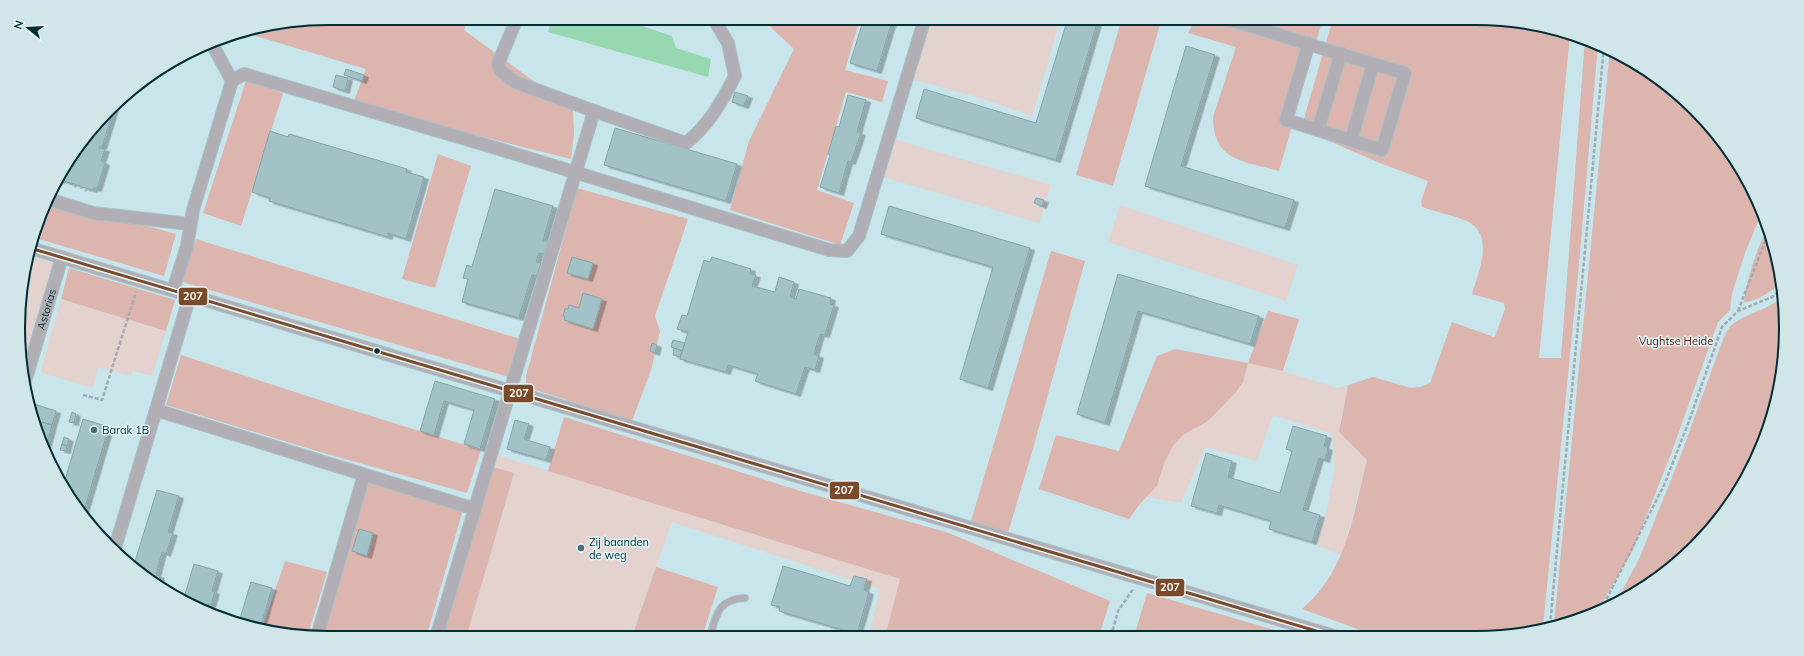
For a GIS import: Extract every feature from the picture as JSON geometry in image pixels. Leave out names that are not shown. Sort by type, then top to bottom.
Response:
[{"type":"street","points":[[514,25],[498,64],[500,70],[515,82],[686,143],[694,137],[718,109],[735,76],[728,44],[717,25]]},
{"type":"street","points":[[173,290],[187,246],[193,210],[232,81],[244,74],[575,172],[829,250],[847,251],[859,236],[923,25]]},
{"type":"street","points":[[1248,25],[1309,43],[1373,64],[1405,72],[1382,150],[1286,120],[1309,43]]},
{"type":"street","points":[[214,47],[232,81]]},
{"type":"street","points":[[1318,130],[1341,53]]},
{"type":"street","points":[[1351,140],[1373,64]]},
{"type":"street","points":[[438,631],[594,111]]},
{"type":"street","points":[[53,201],[93,213],[190,224]]},
{"type":"street","points":[[35,249],[1317,631]]},
{"type":"street","name":"Astorias","points":[[28,367],[62,257]]},
{"type":"street","points":[[116,544],[190,295]]},
{"type":"street","points":[[156,410],[474,509]]},
{"type":"street","points":[[319,631],[364,475]]},
{"type":"lane","points":[[712,631],[720,608],[732,598],[744,598]]},
{"type":"path","points":[[1550,622],[1603,53]]},
{"type":"path","points":[[1738,311],[1766,240]]},
{"type":"path","points":[[83,394],[102,400],[140,280]]},
{"type":"path","points":[[1605,602],[1665,483],[1689,421],[1722,327],[1738,311],[1772,297],[1777,293]]},
{"type":"path","points":[[1112,631],[1118,611],[1142,578]]},
{"type":"shaded area","points":[[550,25],[639,25],[672,36],[676,48],[711,59],[708,77],[548,32]]},
{"type":"shaded area","points":[[924,25],[1059,25],[1032,116],[983,99],[905,77]]},
{"type":"shaded area","points":[[893,139],[1051,185],[1039,223],[880,176]]},
{"type":"shaded area","points":[[1120,205],[1298,265],[1286,301],[1108,242]]},
{"type":"shaded area","points":[[33,258],[53,263],[26,350],[26,308]]},
{"type":"shaded area","points":[[61,299],[166,331],[152,376],[133,371],[131,376],[99,367],[92,388],[42,373],[41,370]]},
{"type":"shaded area","points":[[1248,363],[1283,371],[1337,388],[1348,385],[1340,423],[1352,446],[1367,460],[1342,556],[1317,545],[1327,509],[1335,467],[1332,434],[1273,415],[1257,461],[1205,447],[1181,503],[1147,497],[1157,486],[1165,461],[1173,446],[1183,435],[1208,421],[1243,382]]},
{"type":"shaded area","points":[[497,455],[901,579],[887,631],[870,631],[880,589],[672,522],[634,631],[468,631],[514,473],[493,467]]},
{"type":"green space","points":[[328,25],[466,25],[464,30],[573,110],[574,133],[571,159],[444,127],[354,101],[366,69],[251,35],[288,28]]},
{"type":"green space","points":[[768,25],[858,25],[845,70],[888,81],[882,102],[846,92],[817,190],[854,203],[840,245],[730,210],[749,141],[794,49]]},
{"type":"green space","points":[[1120,25],[1160,25],[1113,186],[1076,175]]},
{"type":"green space","points":[[1192,25],[1321,25],[1279,171],[1233,157],[1225,151],[1219,143],[1214,132],[1213,117],[1236,47],[1188,33]]},
{"type":"green space","points":[[1331,25],[1496,26],[1535,31],[1569,40],[1539,358],[1561,358],[1585,45],[1597,50],[1579,264],[1543,623],[1516,628],[1476,631],[1363,631],[1302,609],[1317,594],[1339,560],[1352,521],[1367,460],[1339,432],[1348,385],[1373,377],[1411,388],[1420,387],[1430,383],[1452,322],[1494,337],[1505,309],[1504,303],[1472,294],[1483,254],[1481,235],[1476,227],[1467,221],[1422,207],[1421,202],[1428,181],[1380,163],[1301,129]]},
{"type":"green space","name":"Vughtse Heide","points":[[1609,56],[1644,76],[1676,100],[1704,128],[1728,160],[1748,194],[1759,220],[1745,253],[1732,294],[1730,310],[1718,322],[1671,454],[1632,552],[1601,604],[1554,621]]},
{"type":"green space","points":[[246,81],[283,93],[241,226],[203,213]]},
{"type":"green space","points":[[438,154],[471,166],[435,288],[402,279]]},
{"type":"green space","points":[[577,188],[688,219],[655,316],[660,331],[651,370],[632,421],[526,387],[526,376]]},
{"type":"green space","points":[[53,200],[176,234],[164,276],[38,239]]},
{"type":"green space","points":[[1764,235],[1769,250],[1776,287],[1759,298],[1744,302],[1747,283]]},
{"type":"green space","points":[[196,239],[520,339],[509,377],[182,282]]},
{"type":"green space","points":[[1051,251],[1085,261],[1008,533],[971,521]]},
{"type":"green space","points":[[69,268],[175,300],[166,331],[61,299]]},
{"type":"green space","points":[[1777,301],[1779,328],[1776,368],[1769,406],[1748,462],[1728,496],[1704,528],[1676,556],[1644,580],[1620,594],[1640,557],[1679,460],[1727,331],[1740,319]]},
{"type":"green space","points":[[1268,311],[1299,319],[1283,371],[1248,363]]},
{"type":"green space","points":[[1175,349],[1248,363],[1243,382],[1236,392],[1208,421],[1183,435],[1173,446],[1165,461],[1157,486],[1139,505],[1129,519],[1039,489],[1056,435],[1119,451],[1157,356]]},
{"type":"green space","points":[[181,355],[481,450],[467,493],[320,452],[166,405]]},
{"type":"green space","points":[[564,417],[804,492],[949,533],[1110,601],[1101,631],[887,631],[900,579],[548,471]]},
{"type":"green space","points":[[493,467],[514,473],[468,631],[445,631]]},
{"type":"green space","points":[[367,481],[458,509],[462,513],[428,631],[324,631]]},
{"type":"green space","points":[[285,561],[327,572],[309,630],[264,624]]},
{"type":"green space","points":[[656,567],[718,587],[704,631],[634,631]]},
{"type":"green space","points":[[1147,593],[1278,631],[1136,631]]},
{"type":"building","points":[[862,25],[891,25],[877,71],[850,63]]},
{"type":"building","points":[[1066,25],[1096,25],[1056,160],[916,118],[924,89],[1036,123]]},
{"type":"building","points":[[1186,46],[1215,55],[1181,166],[1294,200],[1285,228],[1145,186]]},
{"type":"building","points":[[346,69],[364,75],[362,81],[344,75]]},
{"type":"building","points":[[336,75],[348,78],[345,91],[333,87]]},
{"type":"building","points":[[735,92],[748,96],[744,106],[732,102]]},
{"type":"building","points":[[848,95],[866,100],[857,132],[861,133],[851,162],[848,161],[839,193],[820,187],[830,155],[828,154],[836,126],[839,127]]},
{"type":"building","points":[[111,117],[102,147],[100,146],[99,148],[105,149],[101,161],[105,163],[97,189],[93,188],[93,190],[82,187],[81,189],[81,186],[71,183],[71,185],[70,183],[63,181],[66,176],[100,128]]},
{"type":"building","points":[[615,128],[737,164],[726,201],[604,165]]},
{"type":"building","points":[[270,131],[288,137],[289,134],[407,169],[406,172],[424,177],[406,239],[388,233],[388,237],[269,201],[270,198],[252,192]]},
{"type":"building","points":[[495,189],[553,206],[543,240],[548,242],[544,254],[539,253],[536,262],[541,263],[537,276],[532,275],[519,318],[462,302],[468,279],[463,278],[467,265],[472,267]]},
{"type":"building","points":[[1036,198],[1044,200],[1042,206],[1034,203]]},
{"type":"building","points":[[889,206],[1030,248],[988,388],[960,379],[993,267],[881,234]]},
{"type":"building","points":[[572,257],[593,263],[588,279],[567,273]]},
{"type":"building","points":[[712,257],[751,269],[750,274],[756,275],[752,286],[775,292],[779,277],[794,282],[790,297],[796,299],[799,289],[831,298],[830,304],[834,305],[825,335],[820,334],[814,354],[819,356],[815,370],[805,367],[796,394],[755,381],[758,374],[728,365],[726,372],[680,359],[688,332],[677,329],[682,315],[687,316],[704,260],[710,262]]},
{"type":"building","points":[[1118,274],[1259,316],[1250,344],[1138,311],[1105,423],[1077,414]]},
{"type":"building","points":[[583,293],[602,299],[593,329],[564,320],[565,317],[563,316],[565,309],[568,309],[569,305],[579,308]]},
{"type":"building","points":[[673,340],[685,343],[682,351],[671,347]]},
{"type":"building","points":[[652,343],[657,345],[655,353],[650,351]]},
{"type":"building","points":[[674,348],[682,351],[680,357],[673,355]]},
{"type":"building","points":[[435,381],[495,399],[480,449],[464,444],[474,410],[444,401],[434,435],[420,431]]},
{"type":"building","points":[[35,404],[56,411],[52,425],[40,422]]},
{"type":"building","points":[[72,412],[76,414],[74,423],[69,422]]},
{"type":"building","points":[[83,419],[109,427],[85,508],[65,479]]},
{"type":"building","points":[[515,420],[529,424],[524,439],[550,447],[546,460],[507,449]]},
{"type":"building","points":[[40,422],[52,425],[48,440],[46,439]]},
{"type":"building","points":[[1293,426],[1327,436],[1324,446],[1328,448],[1325,460],[1319,458],[1303,510],[1320,515],[1312,542],[1269,529],[1271,521],[1219,505],[1217,513],[1191,506],[1206,453],[1232,461],[1228,477],[1280,493],[1292,451],[1286,449]]},
{"type":"building","points":[[64,437],[69,439],[67,446],[62,444]]},
{"type":"building","points":[[62,444],[67,446],[66,451],[60,450]]},
{"type":"building","points":[[157,490],[179,496],[168,532],[173,533],[166,554],[162,552],[156,575],[160,576],[159,579],[135,561]]},
{"type":"building","points":[[359,529],[373,533],[367,556],[352,551]]},
{"type":"building","points":[[194,564],[218,571],[212,591],[215,592],[211,605],[208,604],[207,606],[185,595]]},
{"type":"building","points":[[783,566],[850,586],[854,576],[867,579],[864,590],[869,592],[858,631],[847,631],[779,611],[780,607],[771,605]]},
{"type":"building","points":[[251,582],[272,588],[262,623],[240,618]]},
{"type":"transit line","name":"207","points":[[35,250],[1316,631]]},
{"type":"place","name":"Barak 1B","points":[[94,430]]},
{"type":"place","name":"Zij baanden de weg","points":[[581,548]]}]
